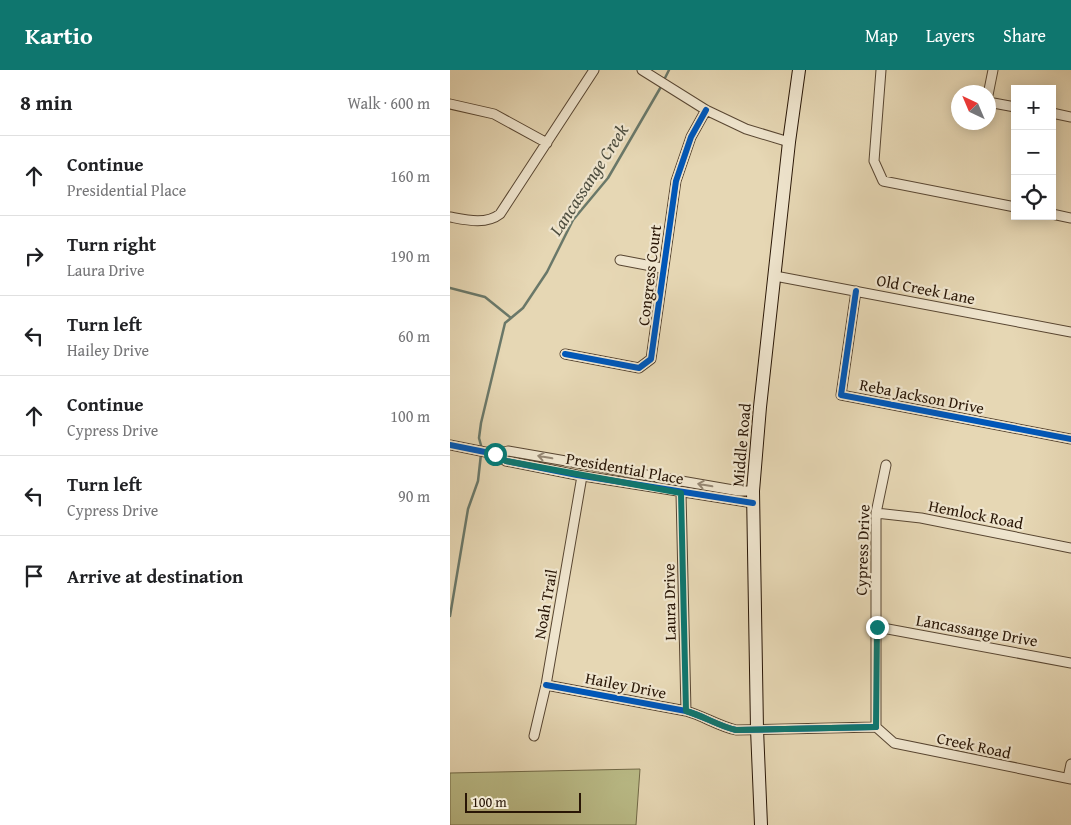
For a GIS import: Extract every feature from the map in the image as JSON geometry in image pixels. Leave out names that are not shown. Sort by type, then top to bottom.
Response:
[{"type":"main road","name":"Middle Road","points":[[761,825],[756,728],[753,497],[760,407],[789,142],[799,70]]},
{"type":"street","points":[[450,217],[468,221],[485,220],[495,218],[507,207],[594,70]]},
{"type":"street","points":[[642,70],[706,110],[746,129],[789,142]]},
{"type":"street","points":[[881,70],[874,161],[883,181],[1011,206]]},
{"type":"street","points":[[990,85],[993,70]]},
{"type":"street","points":[[996,103],[1011,105]]},
{"type":"street","points":[[450,104],[494,114],[547,143]]},
{"type":"street","name":"Congress Court","points":[[565,354],[638,368],[646,364],[653,354],[662,268],[681,163],[690,137],[706,110]]},
{"type":"street","points":[[1056,114],[1071,117]]},
{"type":"street","points":[[1056,215],[1071,218]]},
{"type":"street","points":[[620,260],[662,268]]},
{"type":"street","name":"Old Creek Lane","points":[[775,276],[1071,332]]},
{"type":"street","name":"Reba Jackson Drive","points":[[856,292],[841,394],[1071,438]]},
{"type":"street","name":"Presidential Place","points":[[450,445],[491,453],[506,461],[681,493],[753,497]]},
{"type":"street","name":"Presidential Place","points":[[491,453],[508,451],[739,491],[753,497]]},
{"type":"street","name":"Cypress Drive","points":[[876,727],[876,513],[886,465]]},
{"type":"street","name":"Noah Trail","points":[[534,736],[546,684],[582,476]]},
{"type":"street","name":"Laura Drive","points":[[681,493],[686,711]]},
{"type":"street","name":"Hemlock Road","points":[[876,513],[921,518],[1071,548]]},
{"type":"street","name":"Lancassange Drive","points":[[877,627],[1071,663]]},
{"type":"street","name":"Hailey Drive","points":[[546,684],[686,711],[704,716],[721,726],[736,730],[756,728]]},
{"type":"street","points":[[756,728],[876,727]]},
{"type":"street","name":"Creek Road","points":[[876,727],[894,743],[1070,779]]},
{"type":"street","points":[[1070,779],[1071,764]]},
{"type":"green space","points":[[640,769],[636,825],[450,825],[450,773]]},
{"type":"waterway","name":"Lancassange Creek","points":[[664,80],[669,70]]},
{"type":"waterway","name":"Lancassange Creek","points":[[482,449],[479,438],[481,423],[505,323],[523,308],[547,272],[573,220],[608,178],[662,85]]},
{"type":"waterway","points":[[450,288],[485,297],[511,318]]},
{"type":"waterway","name":"Lancassange Creek","points":[[450,616],[468,509],[478,481],[481,454]]},
{"type":"cycle path","points":[[565,354],[639,368],[651,359],[676,181],[691,137],[706,110]]},
{"type":"cycle path","points":[[856,291],[841,395],[1071,439]]},
{"type":"cycle path","points":[[450,445],[495,454],[506,461],[577,475],[753,503]]},
{"type":"cycle path","points":[[546,685],[686,711],[736,730],[876,727]]},
{"type":"route","points":[[495,454],[506,461],[681,493],[686,711],[704,716],[721,726],[736,730],[756,728],[876,727],[877,627]]}]
